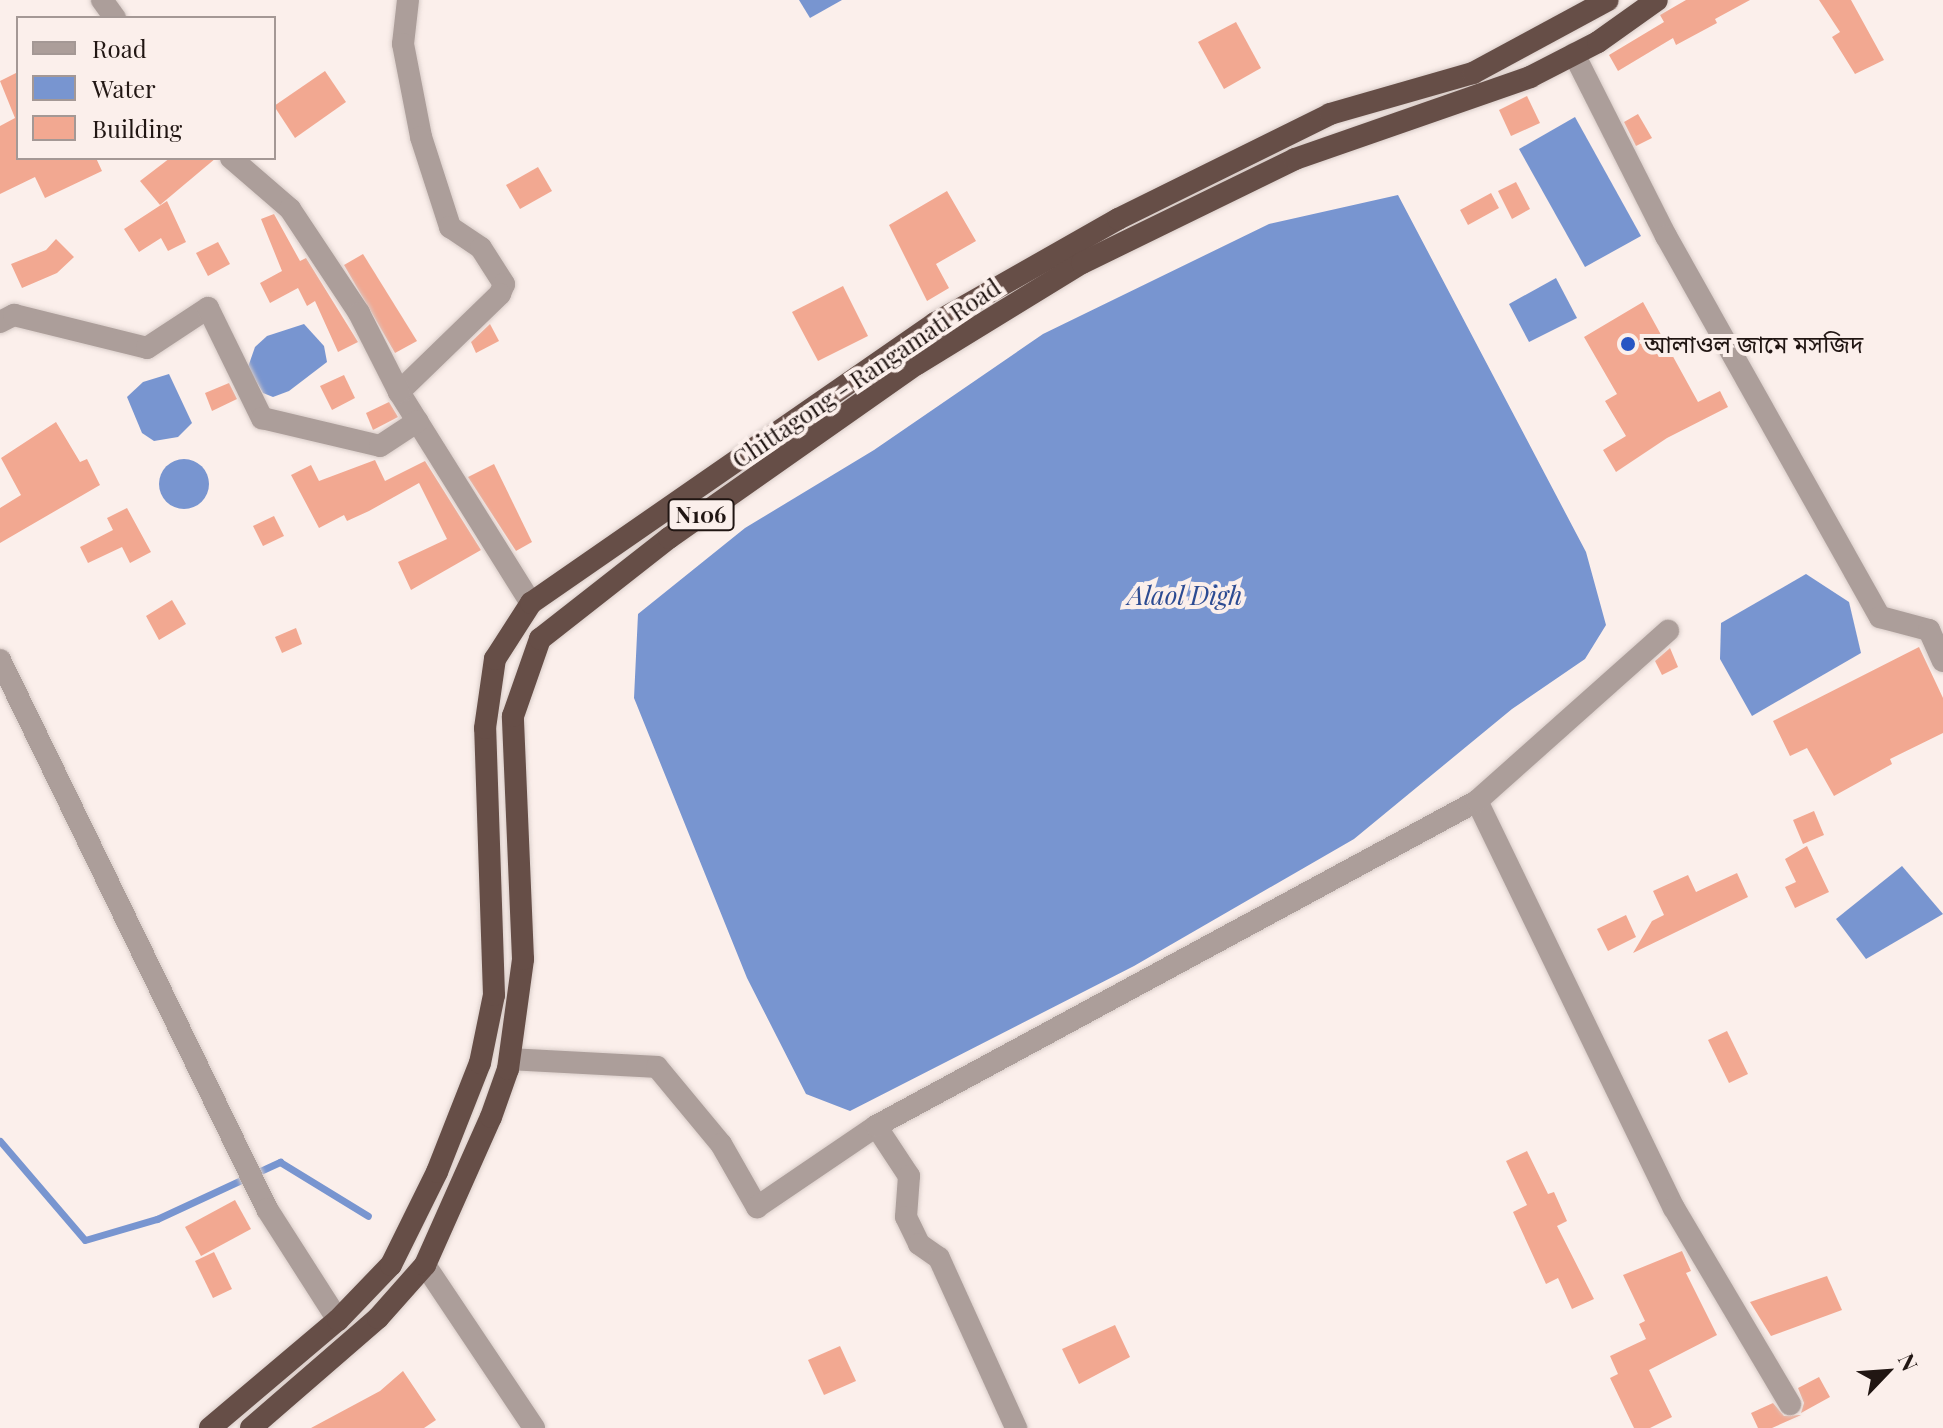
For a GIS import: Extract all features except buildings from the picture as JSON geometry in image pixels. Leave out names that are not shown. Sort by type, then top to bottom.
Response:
[{"type":"highway","name":"Chittagong - Rangamati Road","points":[[210,1428],[338,1320],[391,1265],[437,1172],[480,1063],[494,995],[485,728],[495,659],[531,603],[935,323],[1118,219],[1330,114],[1473,73],[1608,0]]},
{"type":"highway","name":"Chittagong - Rangamati Road","points":[[251,1428],[378,1318],[425,1265],[491,1117],[510,1059],[523,943],[513,716],[540,639],[669,538],[904,373],[1082,263],[1295,159],[1360,133],[1449,110],[1574,54],[1657,0]]},
{"type":"street","points":[[399,392],[500,294],[504,284],[481,248],[450,227],[421,137],[403,44],[408,0]]},
{"type":"street","points":[[1574,54],[1666,236],[1880,617],[1936,626],[1943,661]]},
{"type":"street","points":[[233,160],[290,209],[359,313],[399,392],[531,603]]},
{"type":"street","points":[[0,322],[14,315],[147,348],[208,308],[262,418],[380,446],[418,421]]},
{"type":"street","points":[[510,1059],[657,1067],[721,1144],[757,1207],[876,1126],[1477,801],[1668,631]]},
{"type":"street","points":[[0,660],[267,1209],[338,1320]]},
{"type":"street","points":[[1477,801],[1674,1208],[1790,1404]]},
{"type":"street","points":[[876,1126],[909,1176],[906,1217],[919,1244],[939,1258],[1016,1428]]},
{"type":"street","points":[[425,1265],[534,1428]]},
{"type":"water","points":[[799,0],[842,0],[810,18]]},
{"type":"water","points":[[1575,117],[1641,236],[1585,267],[1519,149]]},
{"type":"water","name":"Alaol Digh","points":[[1398,195],[1586,552],[1606,625],[1585,659],[1512,709],[1354,839],[1134,966],[850,1111],[806,1094],[747,978],[634,698],[638,614],[745,528],[874,450],[1043,334],[1269,224]]},
{"type":"water","points":[[1556,278],[1577,318],[1529,342],[1509,304]]},
{"type":"water","points":[[304,324],[324,346],[327,362],[289,391],[273,397],[263,393],[248,367],[255,347],[267,336]]},
{"type":"water","points":[[169,374],[192,423],[178,437],[154,441],[142,433],[127,397],[143,382]]},
{"type":"water","points":[[184,459],[201,467],[209,484],[201,501],[184,509],[167,501],[159,484],[167,467]]},
{"type":"water","points":[[1806,574],[1849,602],[1861,653],[1752,716],[1720,659],[1721,623]]},
{"type":"water","points":[[1902,866],[1943,914],[1866,959],[1836,919]]},
{"type":"waterway","points":[[0,1141],[85,1240],[157,1219],[280,1162],[368,1216]]},
{"type":"place","name":"আলাওল জামে মসজিদ","points":[[1628,344]]}]
